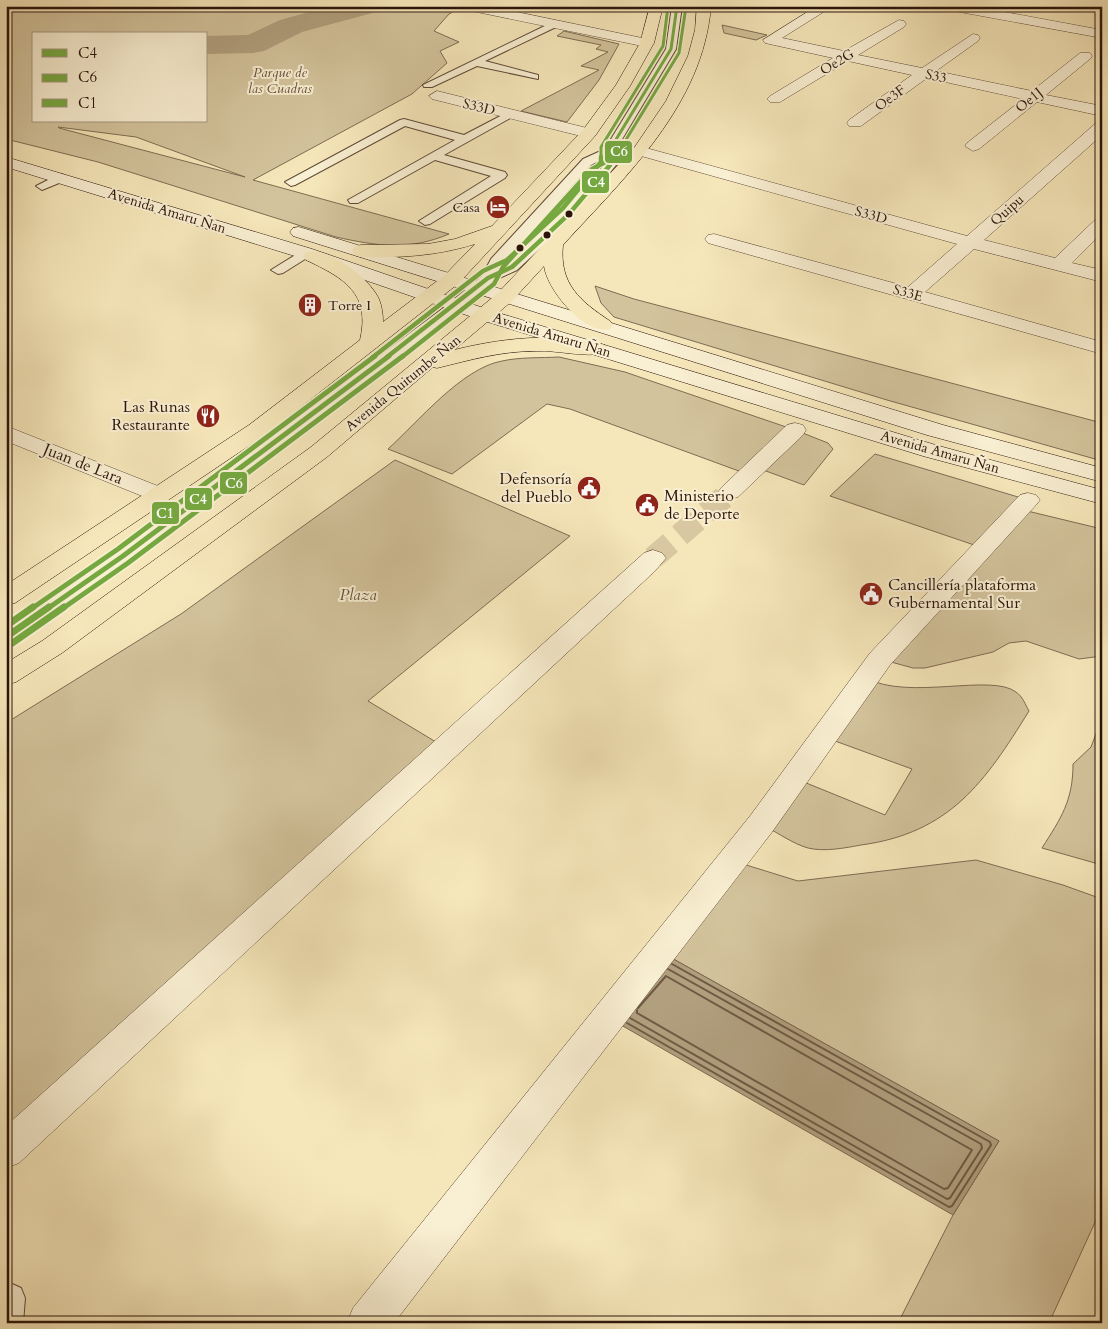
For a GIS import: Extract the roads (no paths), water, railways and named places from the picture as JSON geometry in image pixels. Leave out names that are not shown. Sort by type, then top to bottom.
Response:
[{"type":"main road","points":[[6,597],[257,430],[452,279],[588,133],[624,86],[647,43],[656,6]]},
{"type":"main road","name":"Avenida Quitumbe Ñan","points":[[6,676],[52,647],[319,452],[505,297],[640,151],[674,101],[695,56],[702,30],[704,6]]},
{"type":"main road","points":[[361,251],[394,253],[427,251],[468,242],[501,227]]},
{"type":"main road","points":[[554,242],[552,265],[561,288],[585,314],[603,325]]},
{"type":"main road","points":[[309,254],[348,274],[361,286],[370,299],[374,313],[375,328],[370,344]]},
{"type":"main road","points":[[419,370],[459,355],[504,346],[552,344],[598,349]]},
{"type":"street","name":"S33","points":[[827,6],[770,40],[1102,111]]},
{"type":"street","points":[[949,6],[1102,34]]},
{"type":"street","points":[[473,7],[647,43]]},
{"type":"street","name":"Oe2G","points":[[775,99],[899,24]]},
{"type":"street","name":"Oe3F","points":[[855,123],[973,38]]},
{"type":"street","name":"Oe1J","points":[[973,146],[1085,56]]},
{"type":"street","name":"S33D","points":[[431,94],[588,133]]},
{"type":"street","name":"Quipu","points":[[912,294],[1102,126]]},
{"type":"street","name":"Avenida Amaru Ñan","points":[[6,148],[31,153],[191,200]]},
{"type":"street","name":"S33D","points":[[640,151],[970,242],[1102,276]]},
{"type":"street","name":"Avenida Amaru Ñan","points":[[6,162],[309,254],[485,315],[931,451],[1102,497]]},
{"type":"street","points":[[1060,265],[1102,223]]},
{"type":"street","name":"Avenida Amaru Ñan","points":[[286,228],[452,279],[482,282],[505,297],[603,325],[934,430],[1102,475]]},
{"type":"street","name":"S33E","points":[[714,238],[1102,348]]},
{"type":"street","points":[[730,492],[795,430]]},
{"type":"street","name":"Juan de Lara","points":[[6,432],[83,454],[160,495]]},
{"type":"street","points":[[368,1323],[761,824],[880,659],[1028,500]]},
{"type":"street","points":[[6,1151],[653,558]]},
{"type":"lane","points":[[482,282],[496,262],[587,162],[609,151],[671,49],[677,6]]},
{"type":"lane","points":[[431,94],[475,62],[553,25]]},
{"type":"lane","points":[[475,62],[534,76]]},
{"type":"lane","points":[[354,200],[510,114]]},
{"type":"lane","points":[[291,182],[404,122],[466,139]]},
{"type":"lane","points":[[6,637],[123,556],[455,305],[482,282],[512,267],[569,214],[610,165],[609,151]]},
{"type":"lane","points":[[424,221],[501,175],[434,156]]},
{"type":"lane","points":[[42,186],[60,178]]},
{"type":"lane","points":[[278,270],[309,254]]},
{"type":"water","points":[[659,951],[999,1141],[953,1215],[607,1017]]},
{"type":"waterway","points":[[208,45],[253,44],[291,26],[366,6]]},
{"type":"tunnel","points":[[653,558],[730,492]]},
{"type":"place","name":"Casa","points":[[498,207]]},
{"type":"place","name":"Torre I","points":[[310,305]]},
{"type":"place","name":"Las Runas Restaurante","points":[[208,416]]},
{"type":"place","name":"Defensoría del Pueblo","points":[[589,488]]},
{"type":"place","name":"Ministerio de Deporte","points":[[647,505]]},
{"type":"place","name":"Cancillería plataforma Gubernamental Sur","points":[[871,594]]},
{"type":"park label","name":"Parque de las Cuadras","points":[[280,80]]},
{"type":"park label","name":"Plaza","points":[[358,595]]}]
